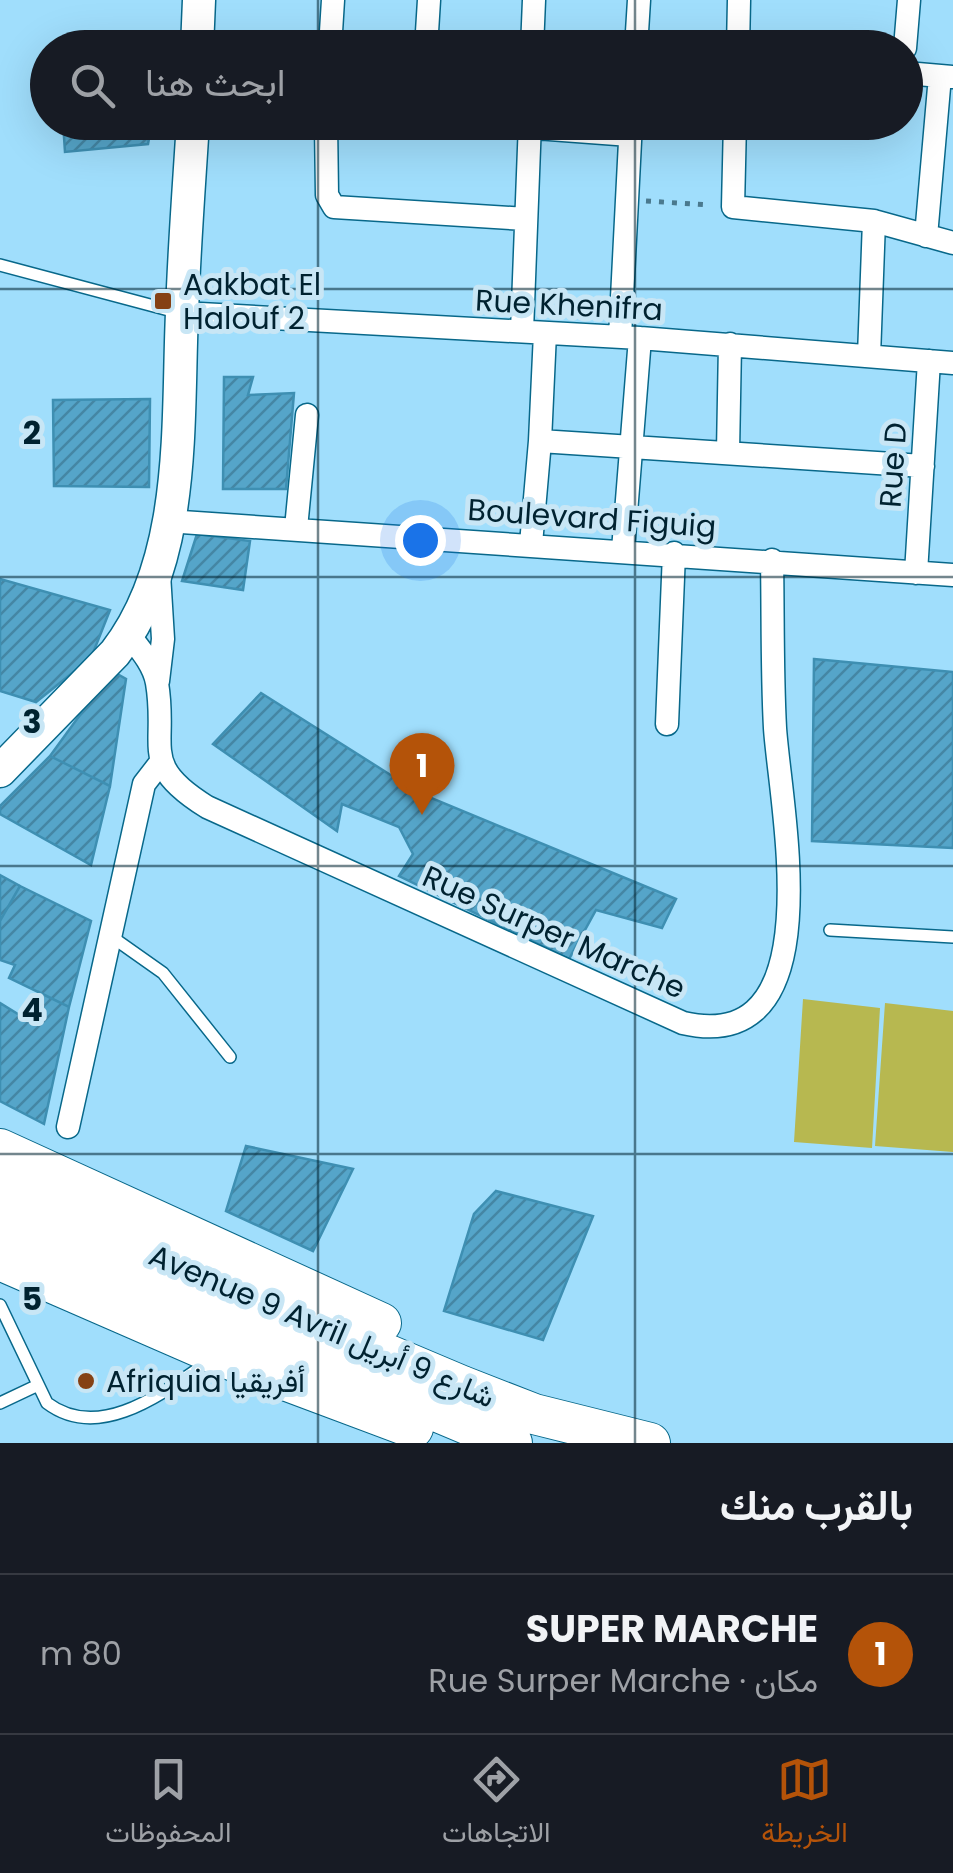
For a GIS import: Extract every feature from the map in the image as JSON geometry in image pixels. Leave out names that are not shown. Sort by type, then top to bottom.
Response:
[{"type":"highway","points":[[0,1149],[640,1440]]},
{"type":"highway","name":"Avenue 9 Avril شارع 9 أبريل","points":[[0,1191],[462,1386],[534,1414],[640,1440]]},
{"type":"highway","name":"Avenue 9 Avril شارع 9 أبريل","points":[[0,1228],[512,1443]]},
{"type":"highway","points":[[0,1260],[218,1355],[456,1443]]},
{"type":"main road","points":[[198,30],[200,0]]},
{"type":"main road","points":[[0,771],[14,741],[129,635],[158,568],[176,450],[192,140]]},
{"type":"street","points":[[331,30],[333,0]]},
{"type":"street","points":[[427,30],[429,0]]},
{"type":"street","points":[[533,30],[534,0]]},
{"type":"street","points":[[637,30],[639,0]]},
{"type":"street","points":[[739,30],[740,0]]},
{"type":"street","points":[[906,30],[909,0]]},
{"type":"street","points":[[926,236],[946,77]]},
{"type":"street","points":[[326,140],[326,195],[334,207],[526,219]]},
{"type":"street","points":[[529,140],[526,219],[540,441],[532,544]]},
{"type":"street","points":[[623,550],[632,446],[631,140]]},
{"type":"street","points":[[735,140],[733,207],[874,221],[953,243]]},
{"type":"street","points":[[869,356],[874,221]]},
{"type":"street","name":"Rue Khenifra","points":[[182,313],[630,337],[941,362]]},
{"type":"street","points":[[728,452],[730,344]]},
{"type":"street","name":"Rue D","points":[[916,573],[923,466],[941,362]]},
{"type":"street","points":[[296,528],[307,415]]},
{"type":"street","points":[[540,441],[923,466]]},
{"type":"street","name":"Boulevard Figuig","points":[[167,520],[953,575]]},
{"type":"street","points":[[668,724],[674,554]]},
{"type":"street","name":"Rue Surper Marche","points":[[161,762],[180,790],[207,807],[683,1023],[702,1028],[738,1021],[768,993],[787,930],[789,878],[775,728],[772,560]]},
{"type":"street","points":[[68,1127],[144,784],[161,762],[158,685],[163,639],[158,568]]},
{"type":"street","points":[[129,635],[158,685]]},
{"type":"lane","points":[[0,265],[182,313]]},
{"type":"lane","points":[[830,930],[953,937]]},
{"type":"lane","points":[[112,937],[163,973],[230,1056]]},
{"type":"lane","points":[[0,1305],[36,1386],[57,1414],[84,1426],[107,1426],[122,1420],[218,1355]]},
{"type":"lane","points":[[0,1403],[36,1386]]},
{"type":"path","points":[[628,200],[733,207]]},
{"type":"shaded area","points":[[803,999],[880,1008],[872,1148],[794,1142]]},
{"type":"shaded area","points":[[885,1003],[953,1011],[953,1152],[875,1146]]},
{"type":"building","points":[[64,140],[149,140],[148,144],[65,152]]},
{"type":"building","points":[[224,377],[253,377],[248,395],[294,393],[286,489],[223,489]]},
{"type":"building","points":[[150,399],[149,487],[54,486],[53,400]]},
{"type":"building","points":[[197,534],[250,541],[243,590],[182,581]]},
{"type":"building","points":[[0,579],[110,610],[91,658],[36,702],[0,691]]},
{"type":"building","points":[[814,659],[953,672],[953,848],[812,841]]},
{"type":"building","points":[[112,671],[126,679],[110,786],[50,756]]},
{"type":"building","points":[[261,693],[419,793],[676,899],[662,928],[596,910],[569,959],[399,876],[413,854],[399,827],[342,804],[337,831],[213,744]]},
{"type":"building","points":[[50,756],[110,786],[91,865],[0,814],[0,806]]},
{"type":"building","points":[[0,875],[20,886],[0,921]]},
{"type":"building","points":[[20,886],[91,921],[69,1007],[9,978],[15,965],[0,960],[0,921]]},
{"type":"building","points":[[39,992],[69,1007],[44,1124],[0,1101],[0,1003],[26,1019]]},
{"type":"building","points":[[246,1146],[353,1169],[313,1251],[226,1211]]},
{"type":"building","points":[[496,1191],[593,1216],[543,1340],[444,1311],[474,1214]]},
{"type":"place","name":"Aakbat El Halouf 2","points":[[163,301]]},
{"type":"place","name":"SUPER MARCHE","points":[[422,815]]},
{"type":"place","name":"Afriquia أفريقيا","points":[[86,1381]]}]
